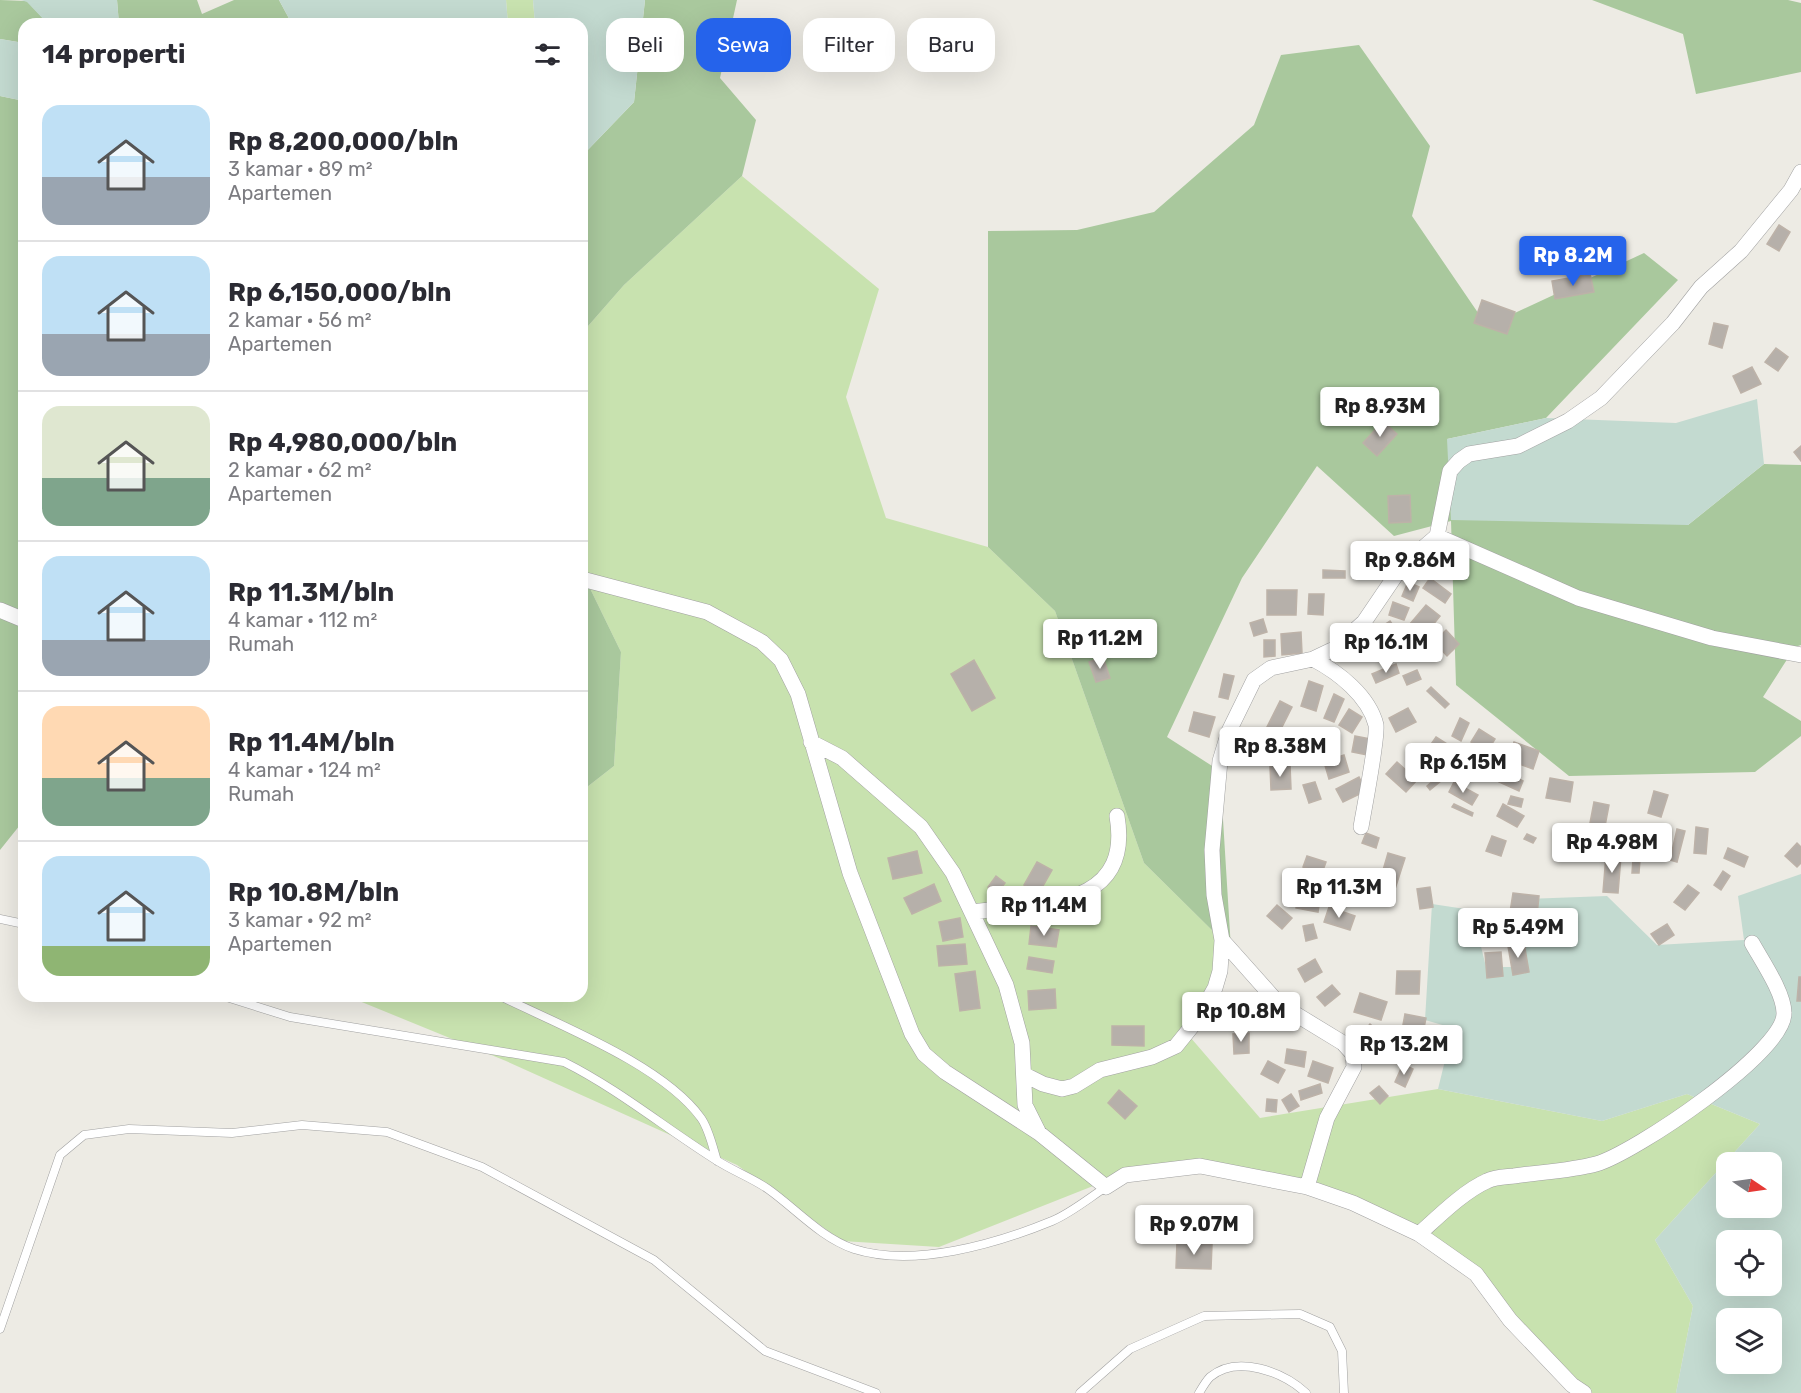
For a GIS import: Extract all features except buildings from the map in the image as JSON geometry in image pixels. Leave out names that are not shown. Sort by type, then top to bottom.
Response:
[{"type":"street","points":[[1025,1075],[1043,1084],[1062,1089],[1074,1086],[1100,1070],[1152,1057],[1176,1046],[1197,1020],[1215,988],[1220,971],[1222,940],[1214,896],[1212,850],[1220,761],[1229,731],[1254,680],[1271,668],[1313,659],[1334,649],[1364,622],[1402,566],[1437,536],[1450,471],[1459,461],[1469,454],[1518,446],[1568,421],[1601,398],[1673,323],[1701,286],[1741,251],[1791,190],[1801,172]]},
{"type":"street","points":[[1437,536],[1578,598],[1712,638],[1801,655]]},
{"type":"street","points":[[588,581],[707,612],[762,642],[781,660],[798,694],[850,873],[912,1034],[924,1054],[945,1072],[1039,1133],[1106,1187],[1125,1175],[1200,1166],[1308,1187],[1353,1203],[1419,1234],[1476,1274],[1509,1320],[1572,1385],[1584,1393]]},
{"type":"street","points":[[0,610],[18,618]]},
{"type":"street","points":[[1313,659],[1335,670],[1362,700],[1376,726],[1361,827]]},
{"type":"street","points":[[811,742],[842,758],[921,827],[952,873],[973,912],[1006,985],[1022,1043],[1025,1105],[1039,1133]]},
{"type":"street","points":[[973,912],[1063,900],[1088,892],[1111,872],[1117,859],[1120,837],[1117,816]]},
{"type":"street","points":[[1222,940],[1279,1004],[1343,1043],[1353,1054],[1352,1073],[1327,1118],[1308,1187]]},
{"type":"street","points":[[1419,1234],[1446,1210],[1488,1180],[1594,1164],[1614,1158],[1657,1133],[1728,1080],[1768,1045],[1785,1016],[1782,1000],[1752,943]]},
{"type":"lane","points":[[0,919],[18,923]]},
{"type":"lane","points":[[242,1002],[290,1017],[564,1062],[593,1077],[717,1161],[767,1189],[818,1228],[850,1248],[887,1256],[925,1255],[980,1244],[1054,1221],[1106,1187]]},
{"type":"lane","points":[[512,1002],[630,1060],[668,1083],[702,1119],[717,1161]]},
{"type":"lane","points":[[0,1329],[60,1155],[84,1135],[129,1129],[232,1133],[313,1126],[387,1132],[482,1167],[654,1260],[765,1351],[876,1393]]},
{"type":"lane","points":[[1080,1393],[1130,1349],[1204,1316],[1300,1314],[1330,1327],[1342,1351],[1344,1393]]},
{"type":"lane","points":[[1199,1393],[1210,1377],[1225,1369],[1249,1366],[1264,1370],[1306,1393]]},
{"type":"green space","points":[[0,0],[27,1],[43,18],[18,18],[18,42],[0,39]]},
{"type":"green space","points":[[21,0],[117,0],[118,18],[42,18],[27,2]]},
{"type":"green space","points":[[117,0],[197,0],[202,14],[234,0],[279,0],[289,18],[118,18]]},
{"type":"green space","points":[[279,0],[506,0],[508,18],[289,18]]},
{"type":"green space","points":[[506,0],[533,0],[534,18],[508,18]]},
{"type":"green space","points":[[533,0],[645,0],[643,18],[606,18],[606,72],[637,72],[634,102],[588,150],[588,18],[534,18]]},
{"type":"green space","points":[[645,0],[737,0],[733,18],[696,18],[696,72],[721,72],[720,78],[756,120],[742,176],[624,285],[588,326],[588,150],[634,102],[637,72],[684,72],[684,18],[643,18]]},
{"type":"green space","points":[[1592,0],[1788,0],[1801,3],[1801,72],[1696,94],[1683,34]]},
{"type":"green space","points":[[0,39],[18,42],[18,100],[0,96]]},
{"type":"green space","points":[[1359,45],[1430,146],[1412,216],[1487,326],[1644,253],[1678,280],[1546,418],[1447,439],[1688,525],[1764,464],[1801,465],[1801,645],[1795,647],[1763,697],[1801,721],[1801,736],[1755,772],[1569,776],[1456,685],[1451,521],[1394,536],[1317,466],[1242,578],[1167,737],[1220,771],[1231,949],[1144,863],[1055,611],[988,547],[988,231],[1077,230],[1154,212],[1254,125],[1281,55]]},
{"type":"green space","points":[[0,96],[18,100],[18,828],[0,850]]},
{"type":"green space","points":[[742,176],[879,289],[846,397],[886,518],[988,547],[1055,611],[1144,863],[1231,949],[1184,1030],[1260,1118],[1438,1089],[1602,1121],[1687,1094],[1760,1124],[1735,1152],[1716,1152],[1716,1173],[1655,1240],[1693,1306],[1676,1393],[1585,1393],[1560,1376],[1434,1240],[1225,1163],[1131,1171],[939,1247],[842,1241],[737,1165],[506,1061],[362,1002],[588,1002],[588,786],[614,766],[621,652],[588,584],[588,326],[624,285]]},
{"type":"green space","points":[[1757,399],[1764,464],[1688,525],[1451,520],[1447,439],[1546,418],[1676,423]]},
{"type":"green space","points":[[588,584],[621,652],[614,766],[588,786]]},
{"type":"green space","points":[[1801,874],[1801,1393],[1676,1393],[1693,1306],[1655,1240],[1716,1173],[1716,1218],[1782,1218],[1782,1152],[1735,1152],[1760,1124],[1687,1094],[1602,1121],[1438,1089],[1453,1028],[1425,1020],[1432,904],[1472,910],[1486,967],[1526,967],[1526,899],[1607,896],[1657,945],[1744,940],[1738,896]]}]
